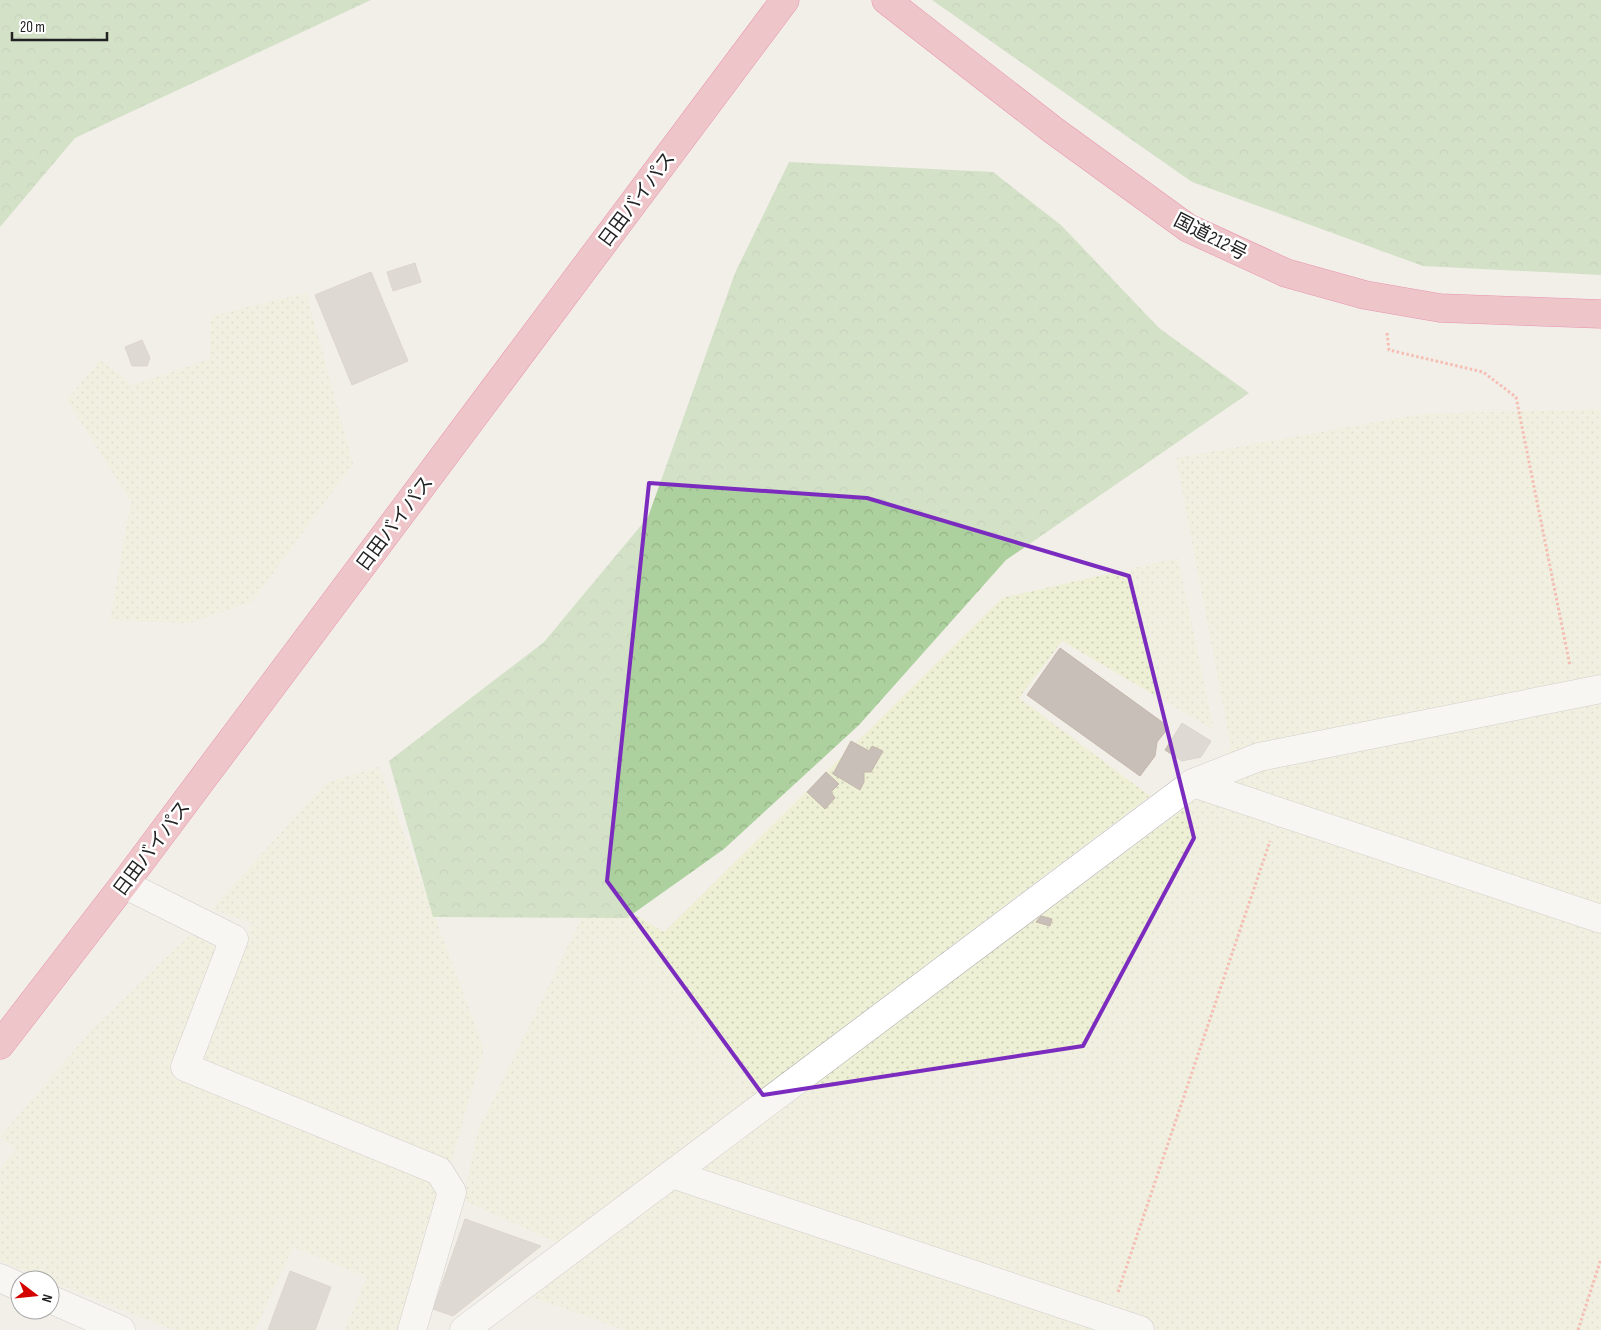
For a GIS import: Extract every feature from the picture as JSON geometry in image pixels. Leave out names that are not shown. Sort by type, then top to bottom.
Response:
[{"type":"highway","name":"日田バイパス","points":[[0,1044],[124,884],[785,0]]},
{"type":"highway","name":"国道212号","points":[[886,0],[1053,130],[1188,228],[1286,273],[1365,295],[1440,308],[1601,314]]},
{"type":"street","points":[[464,1330],[1193,783],[1259,757],[1588,692]]},
{"type":"street","points":[[1193,783],[1601,919]]},
{"type":"street","points":[[124,884],[234,939],[185,1067],[439,1171],[452,1192],[412,1330]]},
{"type":"street","points":[[672,1174],[1140,1330]]},
{"type":"street","points":[[60,1303],[121,1330]]},
{"type":"path","points":[[1387,333],[1389,350],[1483,372],[1516,397],[1588,692]]},
{"type":"path","points":[[1109,1320],[1280,812]]},
{"type":"path","points":[[1578,1330],[1601,1259]]},
{"type":"highlighted area","points":[[649,483],[867,498],[1129,576],[1194,838],[1083,1046],[763,1095],[607,881]]},
{"type":"green space","points":[[0,0],[371,0],[75,138],[0,227]]},
{"type":"green space","points":[[932,0],[1601,0],[1601,275],[1423,266],[1192,182]]},
{"type":"green space","points":[[789,162],[993,172],[1061,225],[1159,328],[1249,393],[1006,560],[859,725],[724,849],[627,918],[433,917],[389,761],[544,642],[648,517],[735,273]]},
{"type":"green space","points":[[306,293],[353,464],[252,602],[190,623],[110,620],[131,502],[67,400],[100,360],[133,385],[210,359],[211,316]]},
{"type":"green space","points":[[1601,409],[1601,1330],[624,1330],[529,1296],[1189,805],[1231,747],[1176,458],[1421,414]]},
{"type":"green space","points":[[1178,558],[1214,730],[1062,641],[1019,698],[1150,796],[558,1243],[463,1200],[478,1131],[595,891],[664,932],[1002,598]]},
{"type":"green space","points":[[379,767],[484,1049],[451,1163],[196,1060],[252,923],[212,909],[326,783]]},
{"type":"green space","points":[[195,930],[226,943],[178,1074],[431,1174],[447,1195],[407,1330],[345,1330],[367,1277],[293,1247],[255,1330],[173,1330],[60,1285],[60,1270],[23,1270],[0,1261],[0,1170],[16,1149],[0,1137],[91,1031]]},
{"type":"building","points":[[415,263],[421,282],[393,291],[387,272]]},
{"type":"building","points":[[371,272],[408,361],[352,385],[315,295]]},
{"type":"building","points":[[142,340],[150,358],[147,366],[132,366],[125,347]]},
{"type":"building","points":[[1060,648],[1169,727],[1157,742],[1155,756],[1140,776],[1027,695]]},
{"type":"building","points":[[1182,723],[1211,741],[1201,757],[1182,761],[1165,750]]},
{"type":"building","points":[[851,741],[869,751],[872,746],[883,751],[871,772],[864,772],[864,782],[860,790],[833,774]]},
{"type":"building","points":[[826,772],[839,784],[831,792],[835,798],[825,809],[807,792]]},
{"type":"building","points":[[1041,916],[1052,919],[1050,926],[1036,922]]},
{"type":"building","points":[[465,1219],[541,1246],[453,1316],[433,1309]]},
{"type":"building","points":[[290,1271],[331,1287],[315,1330],[268,1330]]}]
